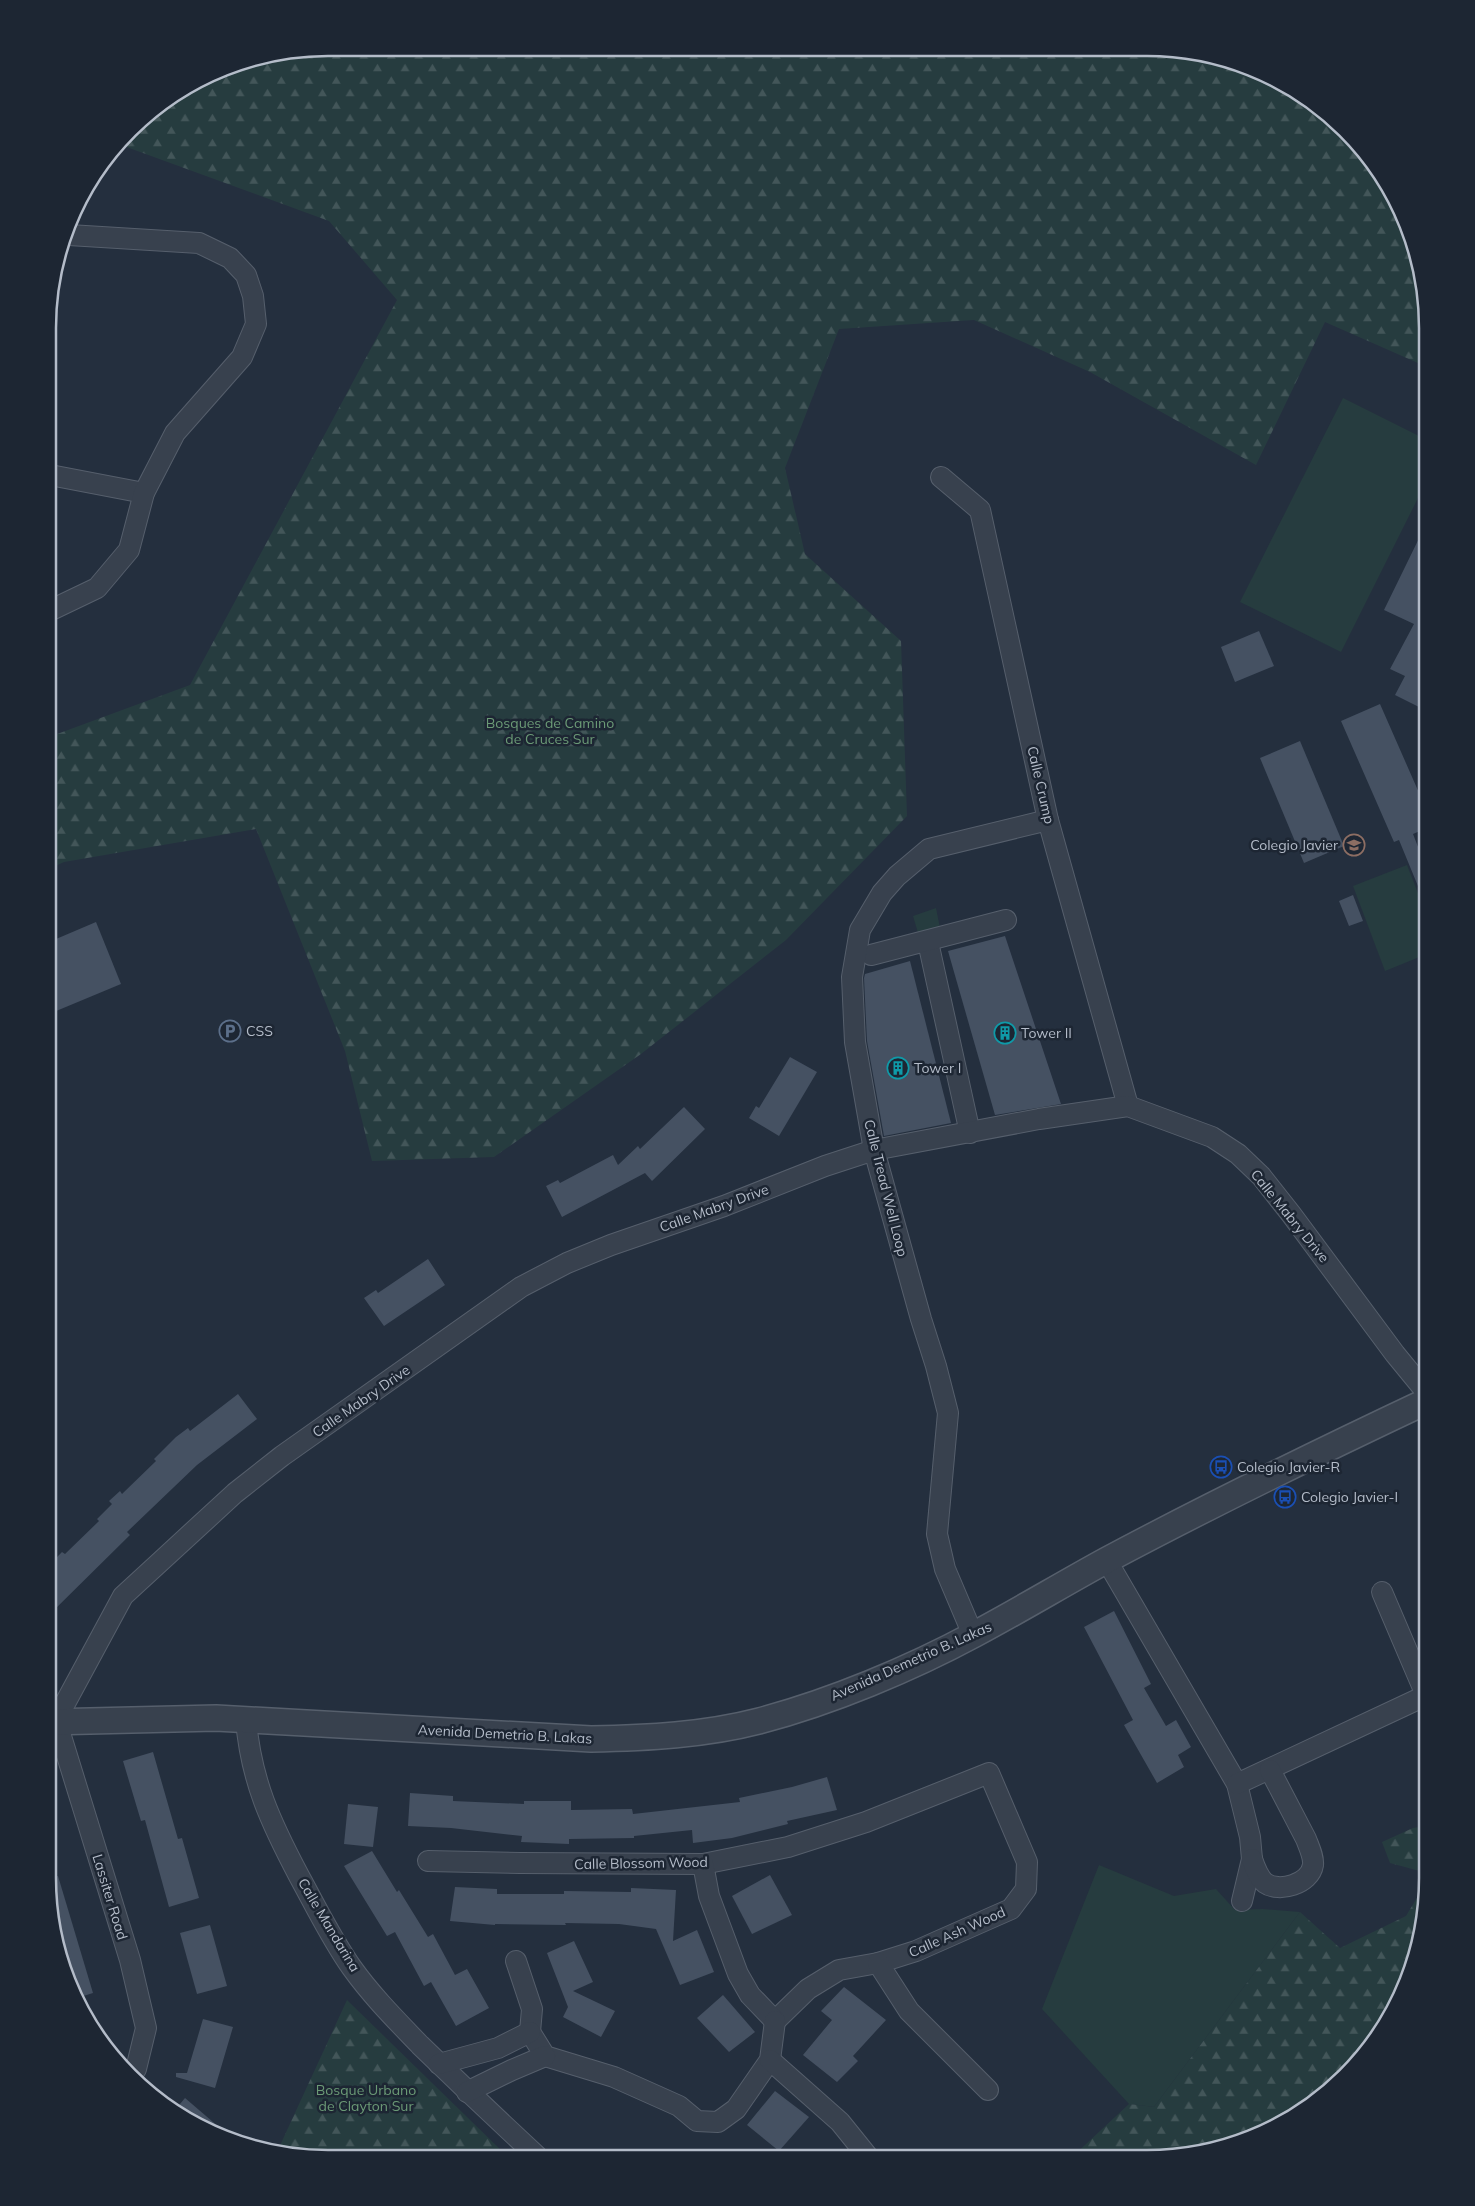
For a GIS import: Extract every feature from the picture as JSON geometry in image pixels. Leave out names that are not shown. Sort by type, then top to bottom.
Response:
[{"type":"street","points":[[56,608],[97,588],[129,550],[144,493],[176,433],[242,357],[256,324],[253,296],[246,275],[230,258],[199,243],[73,235]]},
{"type":"street","points":[[56,476],[144,493]]},
{"type":"street","name":"Calle Crump","points":[[941,476],[980,510],[1048,820],[1128,1106]]},
{"type":"street","name":"Calle Tread Well Loop","points":[[973,1635],[944,1569],[937,1534],[948,1413],[874,1150],[855,1042],[852,977],[860,930],[882,893],[897,876],[929,849],[1048,820]]},
{"type":"street","points":[[872,955],[928,942],[1006,920]]},
{"type":"street","points":[[928,942],[970,1133]]},
{"type":"street","name":"Calle Mabry Drive","points":[[56,1714],[123,1596],[160,1562],[236,1493],[282,1456],[521,1287],[567,1263],[611,1245],[724,1206],[825,1166],[874,1150],[1039,1119],[1128,1106],[1212,1137],[1238,1154],[1261,1176],[1292,1214],[1395,1354],[1419,1383]]},
{"type":"street","name":"Avenida Demetrio B. Lakas","points":[[56,1721],[216,1718],[591,1738],[640,1738],[703,1731],[758,1722],[858,1688],[973,1635],[1107,1560],[1302,1460],[1419,1405]]},
{"type":"street","points":[[1107,1560],[1237,1784],[1250,1837],[1252,1859],[1258,1875],[1266,1884],[1286,1888],[1306,1878],[1313,1866],[1311,1851],[1270,1770]]},
{"type":"street","points":[[1382,1592],[1419,1679]]},
{"type":"street","points":[[1237,1784],[1419,1698]]},
{"type":"street","name":"Calle Mandarina","points":[[246,1720],[249,1751],[256,1782],[271,1820],[323,1919],[352,1968],[391,2015],[439,2064],[530,2150]]},
{"type":"street","name":"Lassiter Road","points":[[56,1733],[130,1960],[146,2028],[135,2069]]},
{"type":"street","name":"Calle Blossom Wood","points":[[428,1860],[520,1863],[703,1864],[806,1842],[866,1822],[988,1773]]},
{"type":"street","name":"Calle Ash Wood","points":[[775,2020],[808,1989],[839,1970],[878,1963],[916,1951],[1011,1908],[1026,1889],[1027,1862],[988,1773]]},
{"type":"street","points":[[1242,1900],[1252,1859]]},
{"type":"street","points":[[467,2092],[545,2056],[614,2077],[679,2106],[697,2121],[718,2122],[736,2110],[770,2060],[775,2020],[750,1995],[738,1974],[709,1896],[703,1864]]},
{"type":"street","points":[[516,1961],[532,2009],[530,2032],[545,2056]]},
{"type":"street","points":[[878,1963],[909,2011],[988,2090]]},
{"type":"street","points":[[439,2064],[498,2048],[530,2032]]},
{"type":"street","points":[[770,2060],[840,2122],[863,2150]]},
{"type":"green space","name":"Bosques de Camino de Cruces Sur","points":[[1146,56],[1199,61],[1251,77],[1298,102],[1339,136],[1373,177],[1398,224],[1414,276],[1418,311],[1419,363],[1325,322],[1256,465],[1090,372],[974,320],[839,329],[785,468],[805,554],[901,641],[907,816],[786,940],[641,1054],[494,1157],[372,1161],[345,1051],[256,829],[64,862],[56,866],[56,734],[190,685],[397,300],[329,221],[126,147],[149,124],[177,102],[208,84],[241,71],[276,61],[311,57]]},
{"type":"green space","points":[[1343,398],[1419,436],[1419,496],[1341,652],[1240,602]]},
{"type":"green space","points":[[1407,865],[1419,896],[1419,957],[1385,971],[1353,886]]},
{"type":"green space","points":[[936,908],[942,938],[921,943],[913,916]]},
{"type":"green space","points":[[1419,1827],[1419,1871],[1390,1863],[1382,1842]]},
{"type":"green space","points":[[1099,1865],[1174,1896],[1216,1889],[1235,1910],[1263,1909],[1300,1912],[1154,2107],[1129,2104],[1042,2009]]},
{"type":"green space","points":[[1418,1896],[1414,1930],[1404,1965],[1391,1998],[1382,2014],[1373,2029],[1339,2070],[1298,2104],[1251,2129],[1199,2145],[1146,2150],[1080,2150],[1129,2104],[1154,2107],[1300,1912],[1340,1948],[1406,1916]]},
{"type":"green space","name":"Bosque Urbano de Clayton Sur","points":[[347,2000],[501,2150],[329,2150],[280,2145]]},
{"type":"building","points":[[1419,538],[1419,707],[1395,695],[1405,676],[1390,669],[1414,624],[1384,610]]},
{"type":"building","points":[[1259,631],[1274,666],[1235,682],[1221,647]]},
{"type":"building","points":[[1380,704],[1419,793],[1419,831],[1413,834],[1419,849],[1419,889],[1399,840],[1394,842],[1341,721]]},
{"type":"building","points":[[1300,741],[1344,846],[1304,863],[1260,758]]},
{"type":"building","points":[[1353,895],[1363,921],[1349,926],[1339,901]]},
{"type":"building","points":[[96,922],[121,984],[56,1011],[56,939]]},
{"type":"building","name":"Tower II","points":[[1005,936],[1061,1104],[995,1115],[948,951]]},
{"type":"building","name":"Tower I","points":[[910,961],[951,1123],[884,1136],[867,1041],[864,978],[865,974]]},
{"type":"building","points":[[790,1057],[817,1072],[779,1136],[749,1118],[756,1106],[759,1108]]},
{"type":"building","points":[[684,1107],[705,1129],[652,1181],[645,1173],[562,1217],[546,1186],[558,1180],[560,1183],[613,1155],[618,1165],[638,1146],[640,1149]]},
{"type":"building","points":[[428,1259],[445,1285],[384,1326],[364,1298],[376,1290],[378,1293]]},
{"type":"building","points":[[238,1394],[257,1419],[197,1465],[127,1532],[130,1535],[56,1608],[56,1558],[62,1552],[65,1554],[99,1521],[97,1519],[112,1504],[109,1501],[120,1491],[122,1494],[156,1461],[154,1459],[176,1437],[188,1428],[190,1431]]},
{"type":"building","points":[[1114,1611],[1151,1684],[1144,1688],[1166,1726],[1176,1720],[1191,1747],[1178,1755],[1184,1767],[1157,1783],[1124,1725],[1133,1720],[1084,1627]]},
{"type":"building","points":[[153,1752],[178,1839],[182,1838],[199,1898],[169,1907],[145,1820],[141,1821],[123,1761]]},
{"type":"building","points":[[827,1777],[837,1810],[787,1821],[788,1824],[732,1838],[693,1843],[692,1830],[634,1836],[634,1838],[569,1839],[569,1844],[521,1842],[522,1836],[451,1828],[408,1826],[410,1793],[453,1796],[453,1801],[524,1804],[524,1801],[571,1801],[571,1810],[632,1809],[633,1814],[740,1802],[739,1798],[792,1787]]},
{"type":"building","points":[[348,1804],[378,1807],[373,1847],[344,1844]]},
{"type":"building","points":[[372,1851],[428,1937],[433,1934],[455,1975],[467,1969],[489,2008],[456,2026],[431,1982],[424,1986],[395,1932],[387,1936],[344,1866]]},
{"type":"building","points":[[770,1875],[792,1915],[752,1934],[732,1896]]},
{"type":"building","points":[[56,1876],[58,1876],[93,1993],[83,1996],[71,1965],[61,1930]]},
{"type":"building","points":[[455,1887],[497,1889],[497,1894],[564,1894],[564,1891],[631,1892],[631,1888],[676,1890],[673,1941],[697,1930],[714,1972],[680,1985],[656,1929],[619,1924],[495,1925],[450,1921]]},
{"type":"building","points":[[210,1925],[227,1986],[197,1994],[180,1933]]},
{"type":"building","points":[[574,1941],[593,1982],[573,1991],[615,2011],[601,2037],[563,2017],[568,2007],[547,1953]]},
{"type":"building","points":[[844,1987],[886,2020],[853,2056],[858,2061],[837,2082],[803,2055],[832,2020],[821,2011]]},
{"type":"building","points":[[723,1995],[755,2032],[729,2052],[697,2018]]},
{"type":"building","points":[[203,2019],[233,2027],[215,2088],[176,2077],[176,2073],[187,2073]]},
{"type":"building","points":[[775,2091],[809,2117],[780,2150],[747,2125]]},
{"type":"building","points":[[185,2098],[218,2126],[208,2122],[179,2105]]},
{"type":"place","name":"Colegio Javier","points":[[1354,845]]},
{"type":"place","name":"CSS","points":[[230,1031]]},
{"type":"place","name":"Tower II","points":[[1005,1033]]},
{"type":"place","name":"Tower I","points":[[898,1068]]},
{"type":"place","name":"Colegio Javier-R","points":[[1221,1467]]},
{"type":"place","name":"Colegio Javier-I","points":[[1285,1497]]}]
